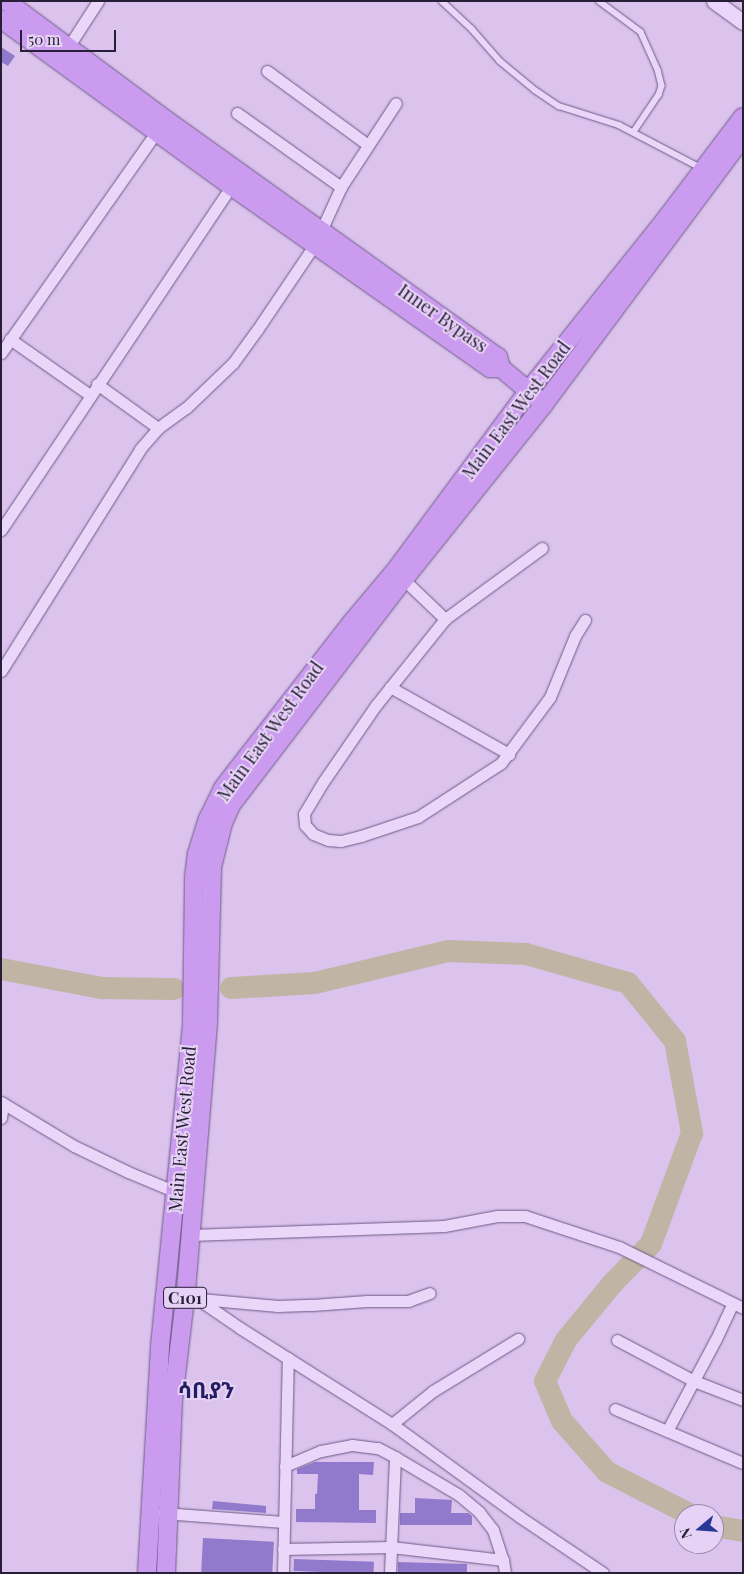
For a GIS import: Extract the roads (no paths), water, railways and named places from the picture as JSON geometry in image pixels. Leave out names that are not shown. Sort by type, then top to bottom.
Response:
[{"type":"main road","name":"Inner Bypass","points":[[6,1],[64,54],[156,131],[231,186],[318,238]]},
{"type":"main road","points":[[714,1],[743,22]]},
{"type":"main road","name":"Inner Bypass","points":[[1,19],[64,54],[318,238],[498,357],[501,368],[544,404]]},
{"type":"main road","name":"Main East West Road","points":[[147,1573],[160,1346],[177,1192],[193,1091],[200,1024],[202,908],[197,854],[208,819],[223,788],[240,780],[454,506],[544,404],[708,173],[743,117]]},
{"type":"main road","name":"Main East West Road","points":[[454,506],[528,391],[708,173],[743,137]]},
{"type":"main road","name":"Main East West Road","points":[[166,1573],[174,1401],[192,1295],[190,1235],[193,1199],[193,1091]]},
{"type":"street","points":[[64,54],[98,1]]},
{"type":"street","points":[[267,71],[368,145]]},
{"type":"street","points":[[1,671],[92,522],[140,450],[158,428],[186,408],[233,362],[318,238],[341,187],[396,103]]},
{"type":"street","points":[[237,113],[341,187]]},
{"type":"street","points":[[1,353],[156,131]]},
{"type":"street","points":[[1,530],[231,186]]},
{"type":"street","points":[[10,339],[90,395]]},
{"type":"street","points":[[97,384],[158,428]]},
{"type":"street","points":[[542,548],[445,619],[390,687],[323,782],[304,814],[306,825],[314,834],[328,840],[341,841],[418,817],[501,763],[550,697],[575,636],[585,620]]},
{"type":"street","points":[[399,575],[445,619]]},
{"type":"street","points":[[390,687],[509,754]]},
{"type":"street","points":[[1,1118],[2,1103],[74,1146],[128,1172],[193,1199]]},
{"type":"street","points":[[190,1235],[423,1227],[512,1216],[538,1219],[619,1247],[737,1306],[667,1431]]},
{"type":"street","points":[[192,1295],[278,1306],[312,1306],[367,1301],[408,1301],[430,1293]]},
{"type":"street","points":[[192,1295],[392,1424],[520,1517],[603,1573]]},
{"type":"street","points":[[392,1424],[433,1391],[518,1339]]},
{"type":"street","points":[[617,1340],[694,1381],[743,1400]]},
{"type":"street","points":[[283,1573],[288,1358]]},
{"type":"street","points":[[615,1409],[743,1463]]},
{"type":"street","points":[[285,1466],[321,1451],[352,1445],[378,1448],[395,1456],[459,1495],[478,1512],[493,1530],[503,1560],[505,1573]]},
{"type":"street","points":[[390,1573],[395,1456]]},
{"type":"street","points":[[149,1512],[284,1522]]},
{"type":"street","points":[[284,1549],[391,1547],[503,1560]]},
{"type":"lane","points":[[442,1],[472,29],[500,60],[535,90],[559,106],[619,125],[708,173]]},
{"type":"lane","points":[[599,1],[641,32],[658,70],[662,86],[659,95],[634,132]]},
{"type":"waterway","points":[[231,988],[315,983],[448,951],[526,954],[628,983],[675,1041],[692,1133],[651,1244],[612,1284],[566,1340],[545,1381],[562,1421],[607,1472],[674,1506]]},
{"type":"waterway","points":[[1,969],[102,988],[174,989]]},
{"type":"waterway","points":[[724,1528],[743,1531]]},
{"type":"district","name":"ሳቢያን","points":[[206,1390]]}]
